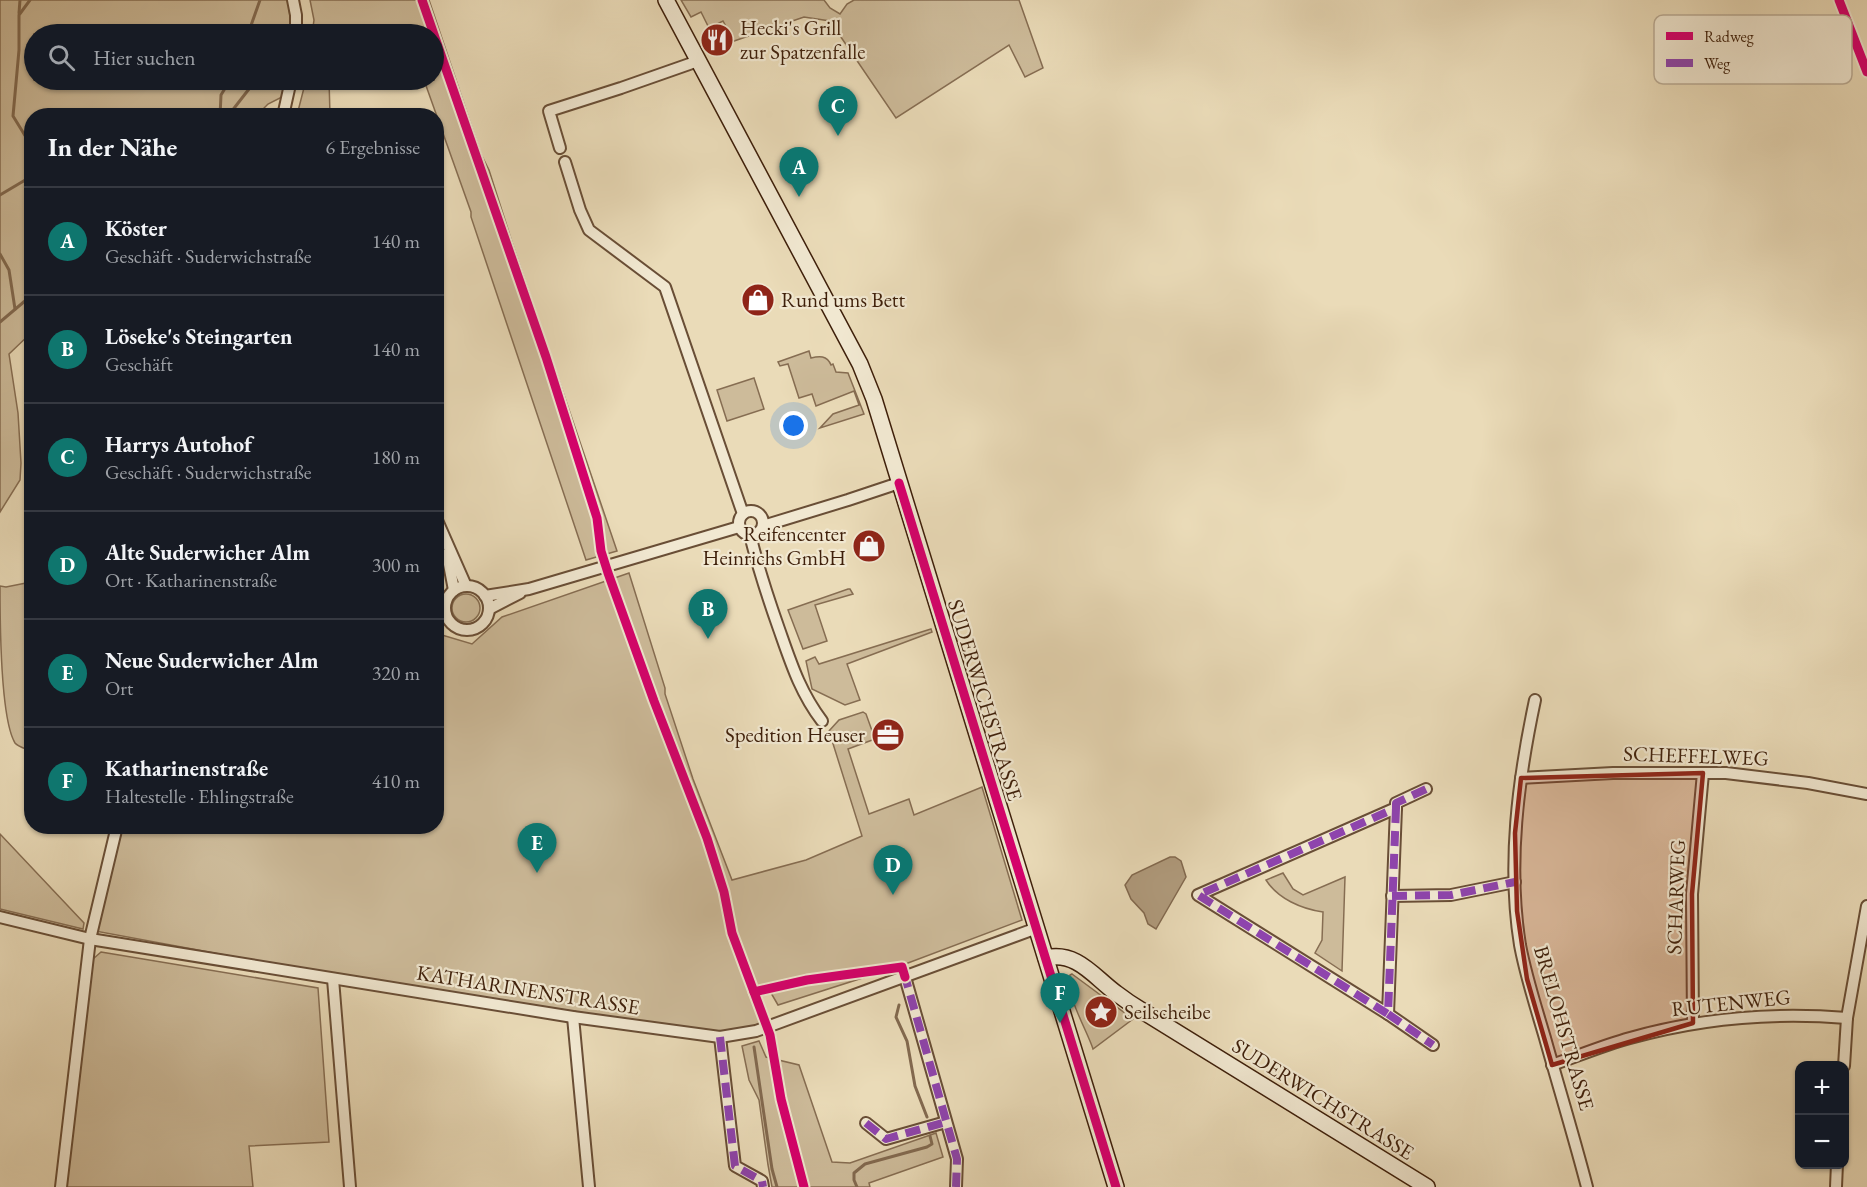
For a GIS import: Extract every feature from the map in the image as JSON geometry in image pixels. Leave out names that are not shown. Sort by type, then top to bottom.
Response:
[{"type":"main road","name":"SUDERWICHSTRASSE","points":[[666,0],[860,363],[874,399],[1116,1187]]},
{"type":"main road","name":"SUDERWICHSTRASSE","points":[[1046,958],[1064,957],[1077,961],[1115,993],[1144,1012],[1427,1187]]},
{"type":"street","points":[[293,0],[296,24]]},
{"type":"street","points":[[560,148],[549,111],[698,61]]},
{"type":"street","points":[[285,108],[289,90]]},
{"type":"street","points":[[565,162],[580,210],[589,230],[665,287],[743,514]]},
{"type":"street","points":[[763,526],[899,483]]},
{"type":"street","points":[[750,511],[757,512],[762,518],[763,526],[760,532],[750,535],[743,533],[739,527],[739,520],[743,514],[750,511]]},
{"type":"street","points":[[485,596],[529,589],[739,527]]},
{"type":"street","points":[[750,535],[759,571],[798,683],[809,704],[822,721]]},
{"type":"street","points":[[444,538],[466,586]]},
{"type":"street","points":[[444,541],[454,590]]},
{"type":"street","points":[[444,604],[454,590],[466,586],[480,590],[485,596],[489,609],[482,624],[466,630],[448,621],[444,614]]},
{"type":"street","points":[[489,609],[529,589]]},
{"type":"street","points":[[444,621],[448,621]]},
{"type":"street","name":"BRELOHSTRASSE","points":[[1535,700],[1521,778],[1515,833],[1515,882],[1520,944],[1587,1187]]},
{"type":"street","name":"SCHEFFELWEG","points":[[1521,778],[1613,773],[1726,773],[1808,783],[1867,794]]},
{"type":"street","name":"SCHARWEG","points":[[1693,1023],[1692,894],[1703,773]]},
{"type":"street","points":[[1388,1014],[1396,803],[1426,789]]},
{"type":"street","points":[[1396,808],[1198,895],[1388,1014],[1433,1045]]},
{"type":"street","points":[[61,1187],[90,939],[115,834]]},
{"type":"street","points":[[1392,896],[1451,895],[1515,882]]},
{"type":"street","points":[[1844,1061],[1847,1018],[1867,906]]},
{"type":"street","name":"KATHARINENSTRASSE","points":[[0,917],[90,939],[573,1017],[720,1037],[756,1031],[1037,928]]},
{"type":"street","points":[[905,977],[957,1159],[956,1187]]},
{"type":"street","points":[[333,979],[350,1187]]},
{"type":"street","name":"RUTENWEG","points":[[1552,1065],[1629,1038],[1693,1023],[1747,1017],[1803,1015],[1847,1018]]},
{"type":"street","points":[[573,1017],[589,1187]]},
{"type":"street","points":[[720,1037],[735,1166],[762,1181],[763,1187]]},
{"type":"street","points":[[866,1123],[886,1139],[946,1122]]},
{"type":"street","points":[[1836,1187],[1838,1169]]},
{"type":"highlighted area","points":[[1703,773],[1692,894],[1693,1023],[1552,1065],[1527,979],[1517,911],[1515,833],[1521,778]]},
{"type":"shaded area","points":[[0,0],[288,0],[291,24],[24,24],[24,90],[283,90],[282,97],[264,108],[24,108],[24,340],[9,354],[18,413],[20,480],[0,512]]},
{"type":"shaded area","points":[[310,0],[429,0],[437,24],[313,24]]},
{"type":"shaded area","points":[[681,0],[824,0],[830,8],[840,14],[847,4],[854,0],[1019,0],[1043,68],[1025,77],[1009,45],[896,118],[830,21],[804,17],[734,41],[723,21],[709,28],[701,12],[691,17]]},
{"type":"shaded area","points":[[444,44],[481,154],[489,170],[617,551],[586,560],[444,136],[444,108],[434,108],[428,90],[444,90]]},
{"type":"shaded area","points":[[303,90],[329,90],[330,108],[299,108]]},
{"type":"shaded area","points":[[809,351],[811,358],[825,358],[831,365],[833,364],[836,372],[848,373],[864,414],[820,428],[833,414],[859,405],[854,391],[816,406],[812,394],[799,398],[788,364],[780,366],[778,362]]},
{"type":"shaded area","points":[[754,378],[764,409],[727,421],[717,390]]},
{"type":"shaded area","points":[[629,573],[693,779],[732,880],[806,860],[862,836],[829,731],[839,720],[863,712],[866,714],[875,739],[848,749],[869,814],[909,799],[914,815],[982,787],[1022,920],[900,966],[778,1005],[767,986],[752,994],[762,1024],[717,1033],[334,975],[95,931],[121,834],[444,834],[444,636],[472,644],[502,617]]},
{"type":"shaded area","points":[[24,584],[24,748],[15,743],[6,713],[2,668],[0,586]]},
{"type":"shaded area","points":[[848,589],[853,594],[815,605],[827,641],[803,649],[788,610]]},
{"type":"shaded area","points":[[466,594],[476,598],[480,608],[476,618],[466,622],[456,618],[452,608],[456,598]]},
{"type":"shaded area","points":[[931,629],[932,632],[847,664],[860,700],[845,705],[812,689],[806,661],[815,657],[819,664]]},
{"type":"shaded area","points":[[0,834],[84,923],[83,929],[0,909]]},
{"type":"shaded area","points":[[1170,857],[1181,861],[1186,877],[1156,929],[1148,924],[1144,913],[1131,899],[1125,885],[1132,875]]},
{"type":"shaded area","points":[[1283,873],[1293,889],[1303,895],[1345,877],[1342,971],[1315,953],[1322,940],[1323,912],[1291,902],[1277,893],[1266,880]]},
{"type":"shaded area","points":[[101,952],[318,988],[329,1142],[249,1146],[253,1187],[66,1187],[93,959]]},
{"type":"shaded area","points":[[1072,974],[1133,1019],[1093,1049],[1071,992],[1069,983]]},
{"type":"shaded area","points":[[759,1041],[766,1057],[799,1065],[832,1162],[850,1163],[936,1133],[943,1157],[869,1183],[870,1187],[772,1187],[759,1100],[749,1080],[742,1046]]},
{"type":"waterway","points":[[19,13],[20,0]]},
{"type":"waterway","points":[[24,134],[13,116],[19,50],[19,15],[30,0]]},
{"type":"waterway","points":[[252,24],[260,0]]},
{"type":"waterway","points":[[220,108],[221,95],[224,90]]},
{"type":"waterway","points":[[234,108],[248,90]]},
{"type":"waterway","points":[[0,195],[24,181]]},
{"type":"waterway","points":[[0,254],[9,270],[15,309]]},
{"type":"waterway","points":[[0,322],[24,302]]},
{"type":"waterway","points":[[899,1005],[896,1017],[907,1041],[915,1086],[927,1117]]},
{"type":"waterway","points":[[754,1047],[772,1169],[777,1187]]},
{"type":"waterway","points":[[857,1187],[854,1173],[865,1164],[927,1147],[932,1144],[930,1136]]},
{"type":"marked path","points":[[1396,808],[1396,803],[1426,789]]},
{"type":"marked path","points":[[1396,808],[1388,1014],[1198,895],[1396,808]]},
{"type":"marked path","points":[[1392,896],[1451,895],[1515,882]]},
{"type":"marked path","points":[[904,973],[957,1159],[956,1187]]},
{"type":"marked path","points":[[1388,1014],[1433,1045]]},
{"type":"marked path","points":[[720,1037],[735,1166],[762,1181],[763,1187]]},
{"type":"marked path","points":[[866,1123],[886,1139],[946,1122]]},
{"type":"cycle path","points":[[422,0],[430,24]]},
{"type":"cycle path","points":[[1839,0],[1845,15]]},
{"type":"cycle path","points":[[1852,33],[1867,72]]},
{"type":"cycle path","points":[[444,63],[546,357],[597,518],[601,551],[608,573],[707,838],[724,892],[732,933],[770,1035],[781,1099],[804,1187]]},
{"type":"cycle path","points":[[899,483],[1116,1187]]},
{"type":"cycle path","points":[[754,992],[807,980],[902,967],[905,977]]},
{"type":"place","name":"Hecki's Grill zur Spatzenfalle","points":[[717,40]]},
{"type":"place","name":"Harrys Autohof","points":[[838,136]]},
{"type":"place","name":"Köster","points":[[799,197]]},
{"type":"place","name":"Rund ums Bett","points":[[758,300]]},
{"type":"place","name":"Reifencenter Heinrichs GmbH","points":[[869,546]]},
{"type":"place","name":"Löseke's Steingarten","points":[[708,639]]},
{"type":"place","name":"Spedition Heuser","points":[[888,735]]},
{"type":"place","name":"Neue Suderwicher Alm","points":[[537,873]]},
{"type":"place","name":"Alte Suderwicher Alm","points":[[893,895]]},
{"type":"place","name":"Seilscheibe","points":[[1101,1012]]},
{"type":"place","name":"Katharinenstraße","points":[[1060,1023]]}]
